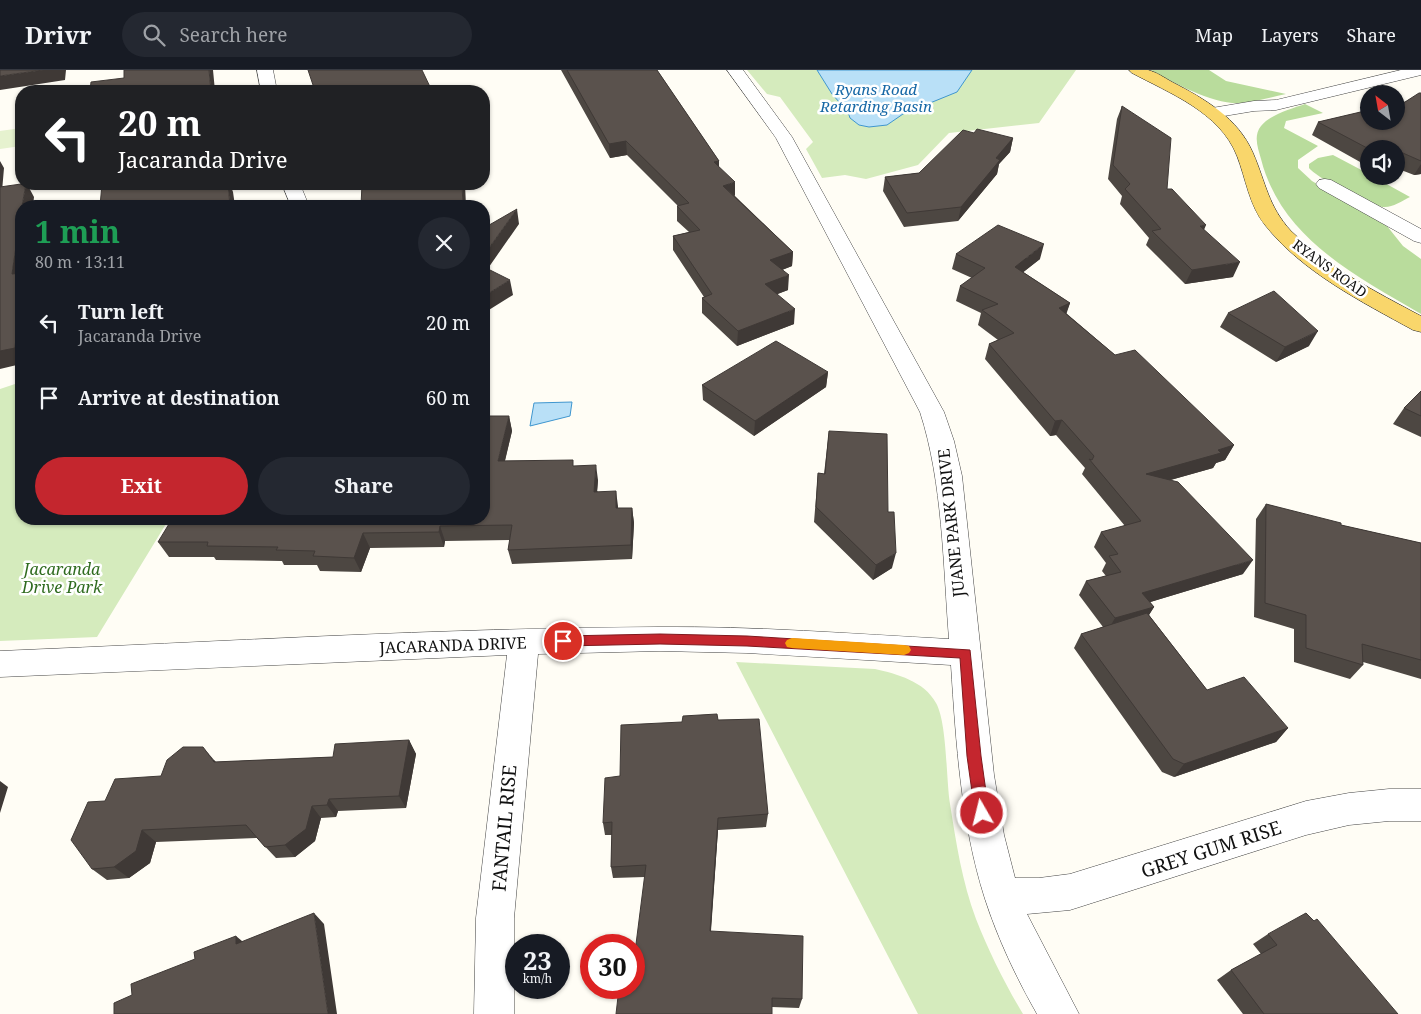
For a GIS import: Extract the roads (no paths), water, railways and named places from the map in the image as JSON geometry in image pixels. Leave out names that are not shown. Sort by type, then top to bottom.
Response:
[{"type":"main road","name":"RYANS ROAD","points":[[1137,70],[1212,113],[1227,128],[1241,145],[1256,193],[1264,208],[1273,222],[1288,238],[1337,275],[1421,325]]},
{"type":"street","points":[[265,70],[268,85]]},
{"type":"street","name":"JUANE PARK DRIVE","points":[[735,70],[784,137],[932,412],[942,441],[949,476],[974,756],[982,813],[1002,896],[1041,985],[1059,1014]]},
{"type":"street","points":[[1212,113],[1254,106],[1276,105],[1421,70]]},
{"type":"street","points":[[1227,128],[1269,111],[1276,105]]},
{"type":"street","points":[[1325,184],[1421,237]]},
{"type":"street","name":"JACARANDA DRIVE","points":[[0,664],[524,642],[660,639],[747,641],[966,654]]},
{"type":"street","name":"FANTAIL RISE","points":[[494,1014],[495,918],[517,693],[524,642]]},
{"type":"street","name":"GREY GUM RISE","points":[[1002,896],[1039,896],[1070,892],[1306,818],[1349,809],[1389,805],[1421,805]]},
{"type":"water","name":"Ryans Road Retarding Basin","points":[[817,70],[972,70],[957,92],[903,114],[887,125],[869,127],[859,125],[850,118],[848,112],[832,94]]},
{"type":"water","points":[[572,402],[570,416],[530,426],[534,403]]},
{"type":"park label","name":"Jacaranda Drive Park","points":[[62,578]]}]
